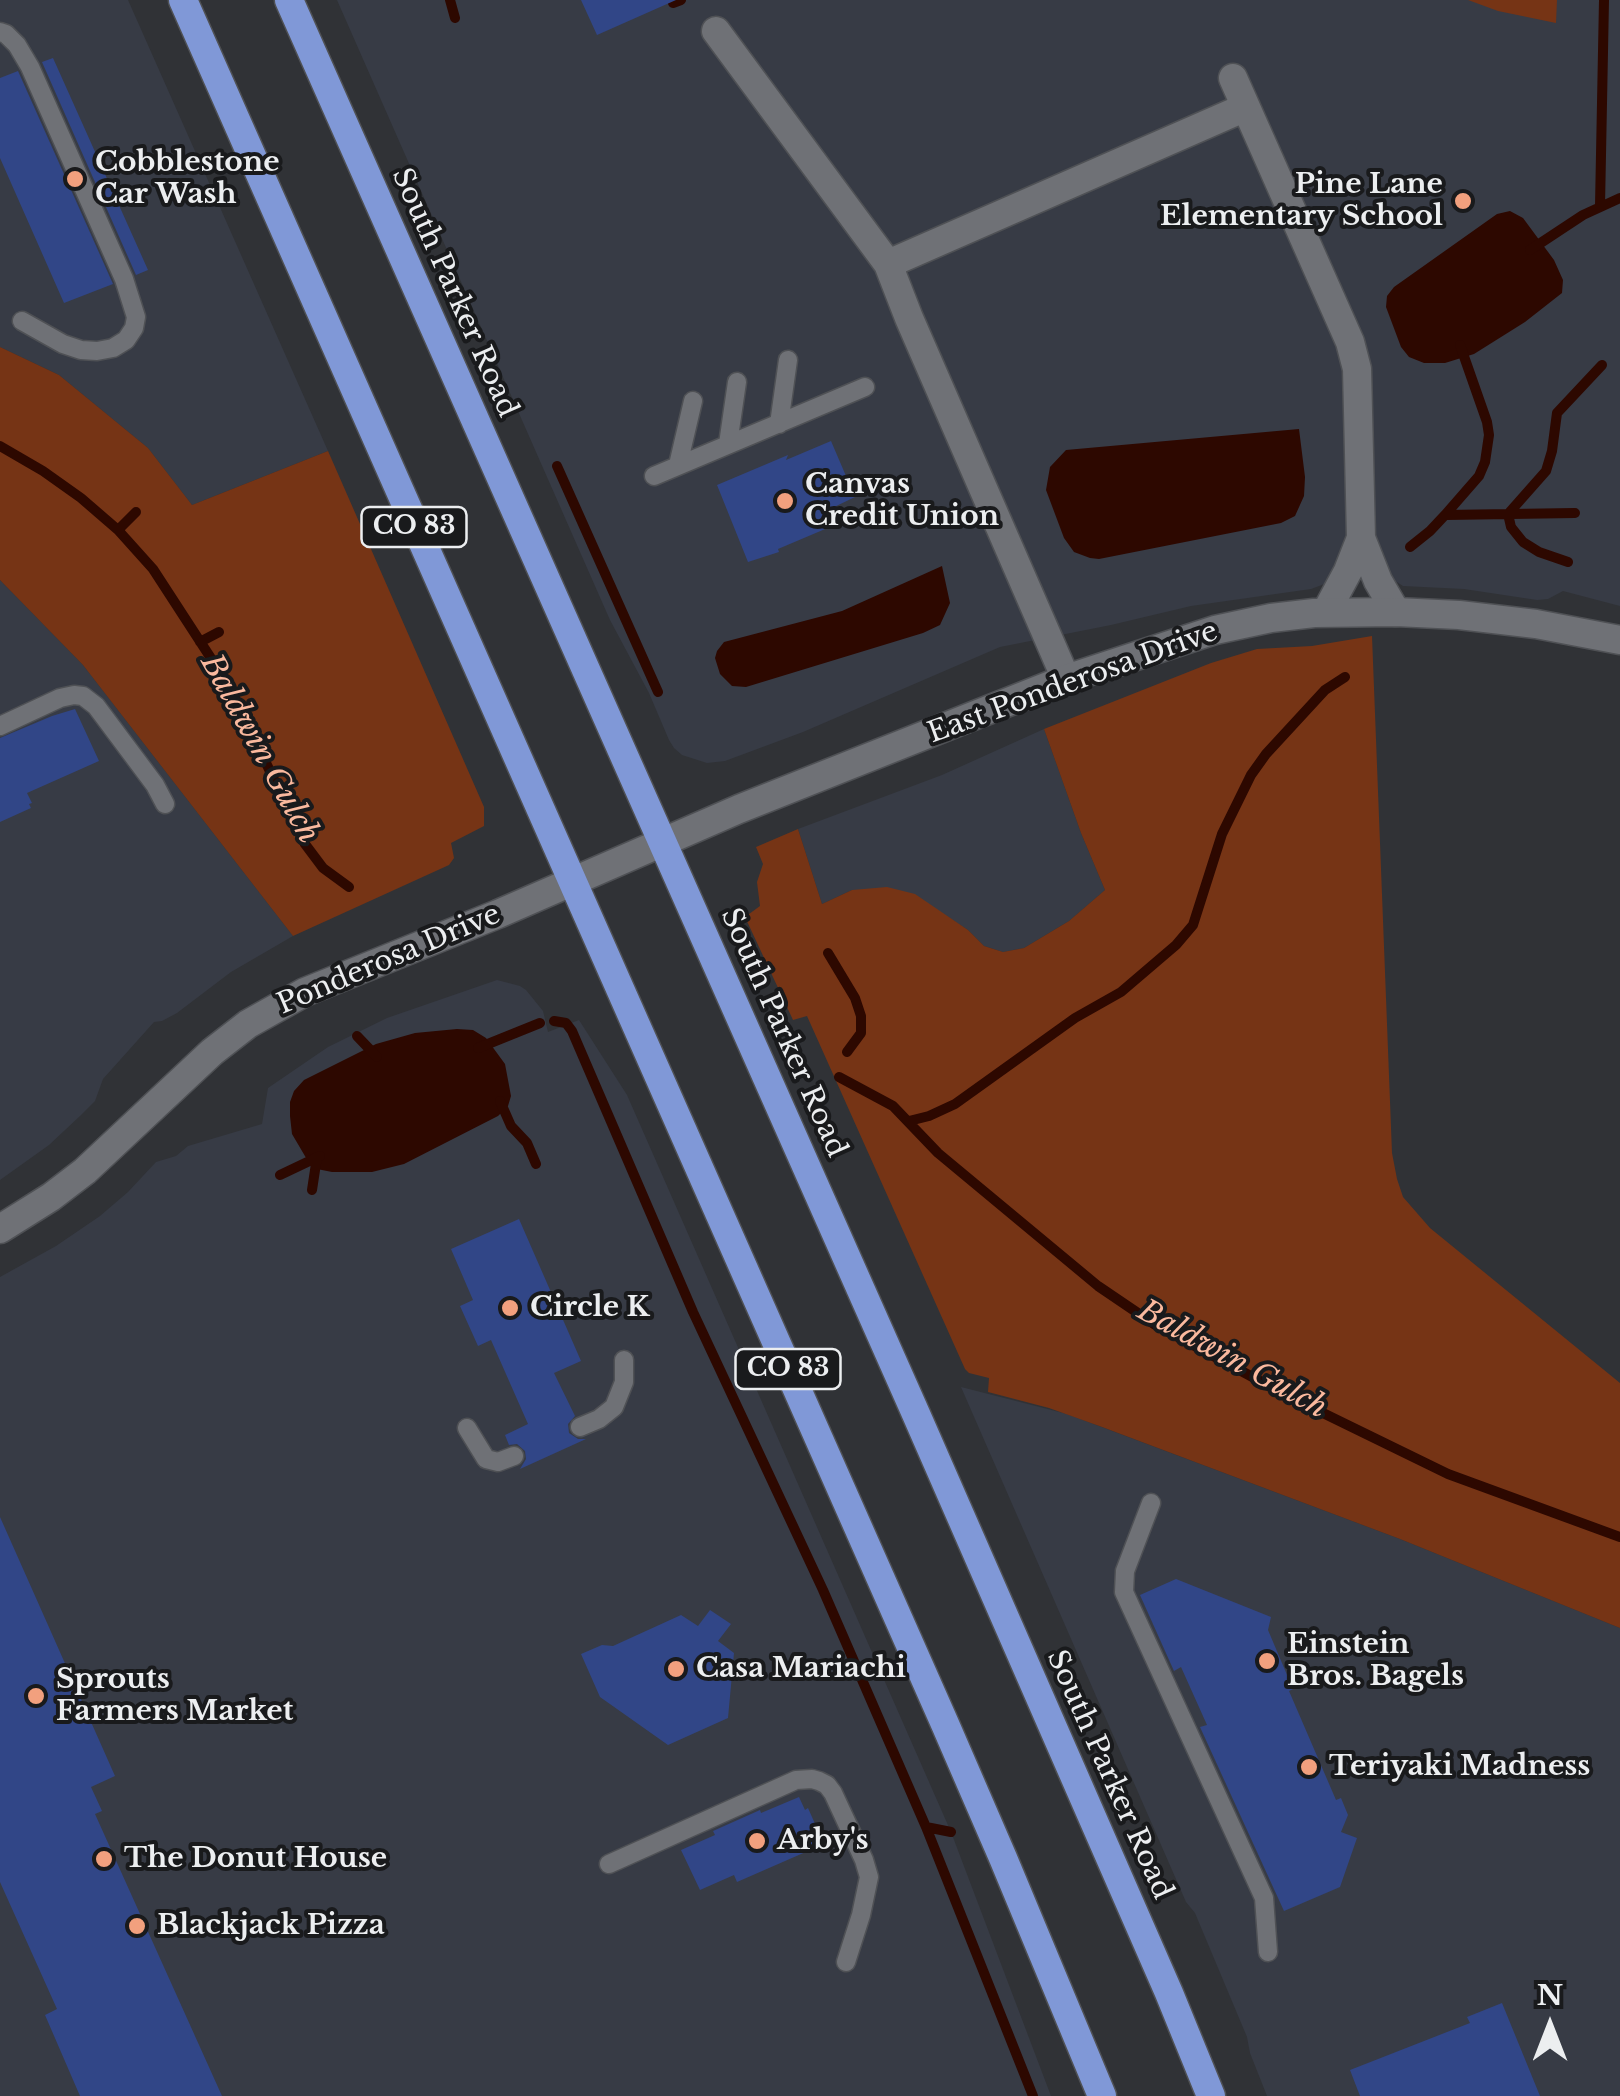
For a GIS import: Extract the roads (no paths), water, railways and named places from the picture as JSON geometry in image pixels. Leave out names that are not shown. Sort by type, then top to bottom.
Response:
[{"type":"highway","name":"CO 83","points":[[183,0],[1004,1858],[1102,2096]]},
{"type":"highway","name":"South Parker Road","points":[[289,0],[1082,1790],[1210,2096]]},
{"type":"highway","points":[[1079,2096],[1088,2061]]},
{"type":"street","points":[[716,31],[888,264],[1066,679]]},
{"type":"street","points":[[1233,78],[1354,354],[1361,538],[1396,612]]},
{"type":"street","points":[[888,264],[1246,108]]},
{"type":"street","points":[[1326,612],[1361,538]]},
{"type":"street","name":"East Ponderosa Drive","points":[[662,842],[1066,679],[1215,630],[1271,618],[1326,612],[1396,612],[1500,619],[1620,640]]},
{"type":"street","name":"Ponderosa Drive","points":[[0,1229],[85,1172],[196,1066],[264,1014],[305,992],[662,842]]},
{"type":"lane","points":[[0,32],[17,45],[30,66],[124,280],[136,317],[126,340],[97,351],[63,344],[22,322]]},
{"type":"lane","points":[[779,424],[788,360]]},
{"type":"lane","points":[[728,444],[737,382]]},
{"type":"lane","points":[[654,476],[865,387]]},
{"type":"lane","points":[[678,465],[694,402]]},
{"type":"lane","points":[[0,726],[60,698],[83,696],[96,706],[165,804]]},
{"type":"lane","points":[[580,1427],[614,1407],[624,1382],[624,1360]]},
{"type":"lane","points":[[467,1428],[486,1460],[498,1462],[514,1456]]},
{"type":"lane","points":[[1151,1503],[1125,1570],[1124,1592],[1264,1898],[1268,1952]]},
{"type":"lane","points":[[609,1864],[796,1780],[812,1778],[834,1793],[869,1876],[846,1962]]},
{"type":"waterway","points":[[450,0],[455,18]]},
{"type":"waterway","points":[[673,3],[681,0]]},
{"type":"waterway","points":[[1600,206],[1604,0]]},
{"type":"waterway","points":[[1530,250],[1583,215],[1620,198]]},
{"type":"waterway","points":[[1410,547],[1445,515],[1479,476],[1485,462],[1487,422],[1460,345]]},
{"type":"waterway","points":[[1568,562],[1523,542],[1511,527],[1508,514],[1546,471],[1557,413],[1602,365]]},
{"type":"waterway","name":"Baldwin Gulch","points":[[0,446],[81,498],[118,530],[153,569],[229,686],[305,844],[323,868],[349,887]]},
{"type":"waterway","points":[[557,466],[658,692]]},
{"type":"waterway","points":[[118,530],[136,512]]},
{"type":"waterway","points":[[1445,515],[1575,513]]},
{"type":"waterway","points":[[200,642],[219,632]]},
{"type":"waterway","points":[[909,1121],[955,1104],[1075,1018],[1121,992],[1176,945],[1193,925],[1222,834],[1251,775],[1325,690],[1345,677]]},
{"type":"waterway","points":[[828,953],[855,998],[861,1016],[861,1033],[847,1052]]},
{"type":"waterway","points":[[554,1021],[566,1023],[572,1031],[693,1312],[823,1590],[926,1827],[1033,2096]]},
{"type":"waterway","points":[[478,1048],[540,1023]]},
{"type":"waterway","points":[[357,1036],[377,1057]]},
{"type":"waterway","name":"Baldwin Gulch","points":[[839,1077],[893,1106],[938,1153],[1098,1286],[1154,1324],[1284,1394],[1448,1474],[1620,1537]]},
{"type":"waterway","points":[[500,1101],[536,1164]]},
{"type":"waterway","points":[[280,1175],[320,1156]]},
{"type":"waterway","points":[[312,1190],[317,1157]]},
{"type":"waterway","points":[[926,1827],[951,1832]]},
{"type":"place","name":"Cobblestone Car Wash","points":[[75,179]]},
{"type":"place","name":"Pine Lane Elementary School","points":[[1463,201]]},
{"type":"place","name":"Canvas Credit Union","points":[[785,501]]},
{"type":"place","name":"Circle K","points":[[510,1308]]},
{"type":"place","name":"Einstein Bros. Bagels","points":[[1267,1661]]},
{"type":"place","name":"Casa Mariachi","points":[[676,1669]]},
{"type":"place","name":"Sprouts Farmers Market","points":[[36,1696]]},
{"type":"place","name":"Teriyaki Madness","points":[[1309,1767]]},
{"type":"place","name":"Arby's","points":[[757,1841]]},
{"type":"place","name":"The Donut House","points":[[104,1859]]},
{"type":"place","name":"Blackjack Pizza","points":[[137,1926]]}]
